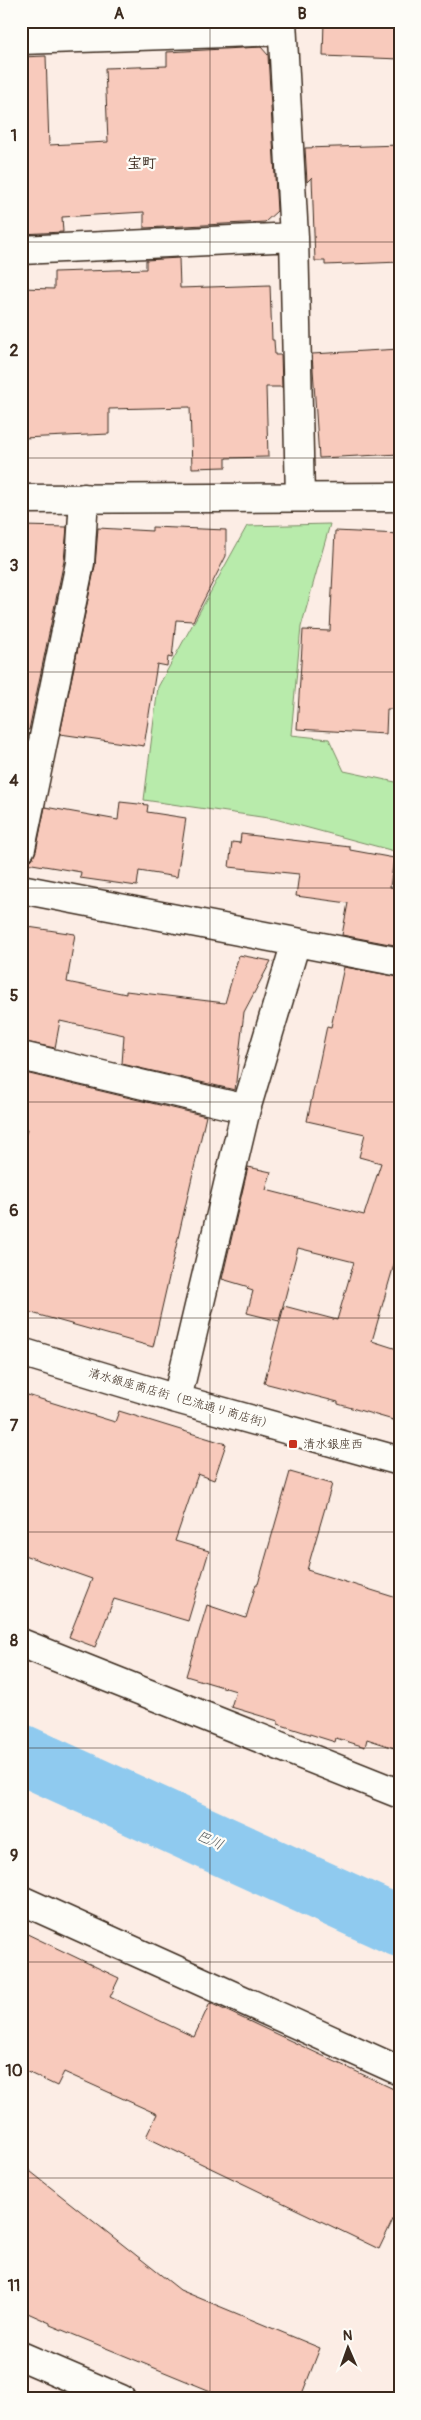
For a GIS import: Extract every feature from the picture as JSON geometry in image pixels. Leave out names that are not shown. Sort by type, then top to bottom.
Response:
[{"type":"street","points":[[21,40],[282,26],[294,237],[300,497]]},
{"type":"street","points":[[21,250],[294,237]]},
{"type":"street","points":[[21,499],[400,497]]},
{"type":"street","points":[[21,848],[80,564],[84,498]]},
{"type":"street","points":[[21,889],[400,962]]},
{"type":"street","points":[[177,1399],[246,1109],[296,942]]},
{"type":"street","points":[[21,1056],[246,1109]]},
{"type":"street","name":"清水銀座商店街（巴流通り商店街）","points":[[21,1352],[177,1399],[400,1462]]},
{"type":"street","points":[[21,1643],[400,1794]]},
{"type":"street","points":[[21,1900],[400,2071]]},
{"type":"street","points":[[21,2356],[122,2399]]},
{"type":"green space","points":[[330,524],[301,627],[291,735],[329,739],[344,771],[400,783],[400,825],[394,851],[275,819],[144,800],[158,687],[247,526]]},
{"type":"building","points":[[324,21],[400,21],[400,59],[323,56]]},
{"type":"building","points":[[261,47],[268,55],[277,211],[265,222],[144,228],[144,212],[62,217],[63,232],[21,234],[21,57],[46,56],[49,145],[108,142],[105,68],[167,66],[167,52]]},
{"type":"building","points":[[400,145],[400,262],[325,265],[325,261],[315,261],[312,177],[307,182],[305,148]]},
{"type":"building","points":[[179,258],[180,288],[270,285],[272,340],[274,340],[275,355],[281,355],[282,387],[266,387],[268,457],[226,458],[226,467],[192,468],[190,407],[109,409],[109,434],[23,438],[21,288],[54,289],[54,272],[146,269],[146,260]]},
{"type":"building","points":[[400,349],[400,454],[319,458],[312,354]]},
{"type":"building","points":[[21,526],[67,527],[64,561],[29,730],[21,729]]},
{"type":"building","points":[[152,527],[226,530],[226,556],[193,621],[176,620],[172,658],[168,657],[167,666],[157,664],[144,746],[60,734],[95,566],[98,528],[152,531]]},
{"type":"building","points":[[335,531],[400,534],[399,709],[387,709],[386,734],[297,729],[303,630],[330,631]]},
{"type":"building","points":[[120,802],[148,805],[147,812],[186,818],[177,877],[139,871],[137,886],[80,878],[81,872],[26,863],[32,859],[36,851],[45,807],[118,820]]},
{"type":"building","points":[[241,834],[350,847],[350,850],[394,858],[390,887],[400,888],[400,946],[342,935],[348,903],[296,896],[299,874],[229,867],[232,842],[240,843]]},
{"type":"building","points":[[28,927],[75,934],[67,982],[126,994],[126,991],[225,1003],[239,955],[271,961],[244,1012],[235,1090],[122,1064],[124,1035],[60,1021],[55,1048],[21,1041],[21,968]]},
{"type":"building","points":[[344,967],[400,977],[400,1244],[372,1341],[400,1350],[400,1422],[338,1404],[338,1402],[264,1383],[284,1306],[337,1320],[354,1262],[298,1248],[279,1321],[247,1313],[253,1291],[247,1289],[249,1287],[222,1279],[248,1167],[271,1172],[266,1190],[364,1215],[381,1163],[359,1157],[365,1134],[307,1121],[327,1026],[331,1027]]},
{"type":"building","points":[[21,1072],[206,1116],[153,1347],[21,1310],[21,1152],[27,1129],[21,1128]]},
{"type":"building","points":[[21,1393],[115,1422],[119,1411],[226,1444],[214,1480],[198,1474],[175,1541],[209,1551],[188,1621],[114,1599],[95,1647],[69,1637],[92,1579],[21,1554]]},
{"type":"building","points":[[290,1472],[332,1484],[307,1570],[400,1599],[400,1750],[367,1739],[365,1747],[336,1738],[335,1742],[278,1724],[278,1721],[231,1707],[236,1691],[186,1676],[207,1605],[246,1618],[256,1584],[258,1584]]},
{"type":"building","points":[[21,1931],[119,1978],[110,1997],[194,2037],[210,2003],[400,2092],[400,2205],[379,2249],[146,2137],[157,2114],[64,2072],[57,2086],[21,2069]]},
{"type":"building","points":[[21,2164],[180,2290],[320,2348],[300,2399],[230,2399],[50,2325],[50,2323],[21,2310]]},
{"type":"waterway","name":"巴川","points":[[21,1754],[400,1927]]},
{"type":"place","name":"清水銀座西","points":[[293,1444]]},
{"type":"district","name":"宝町","points":[[142,163]]}]
